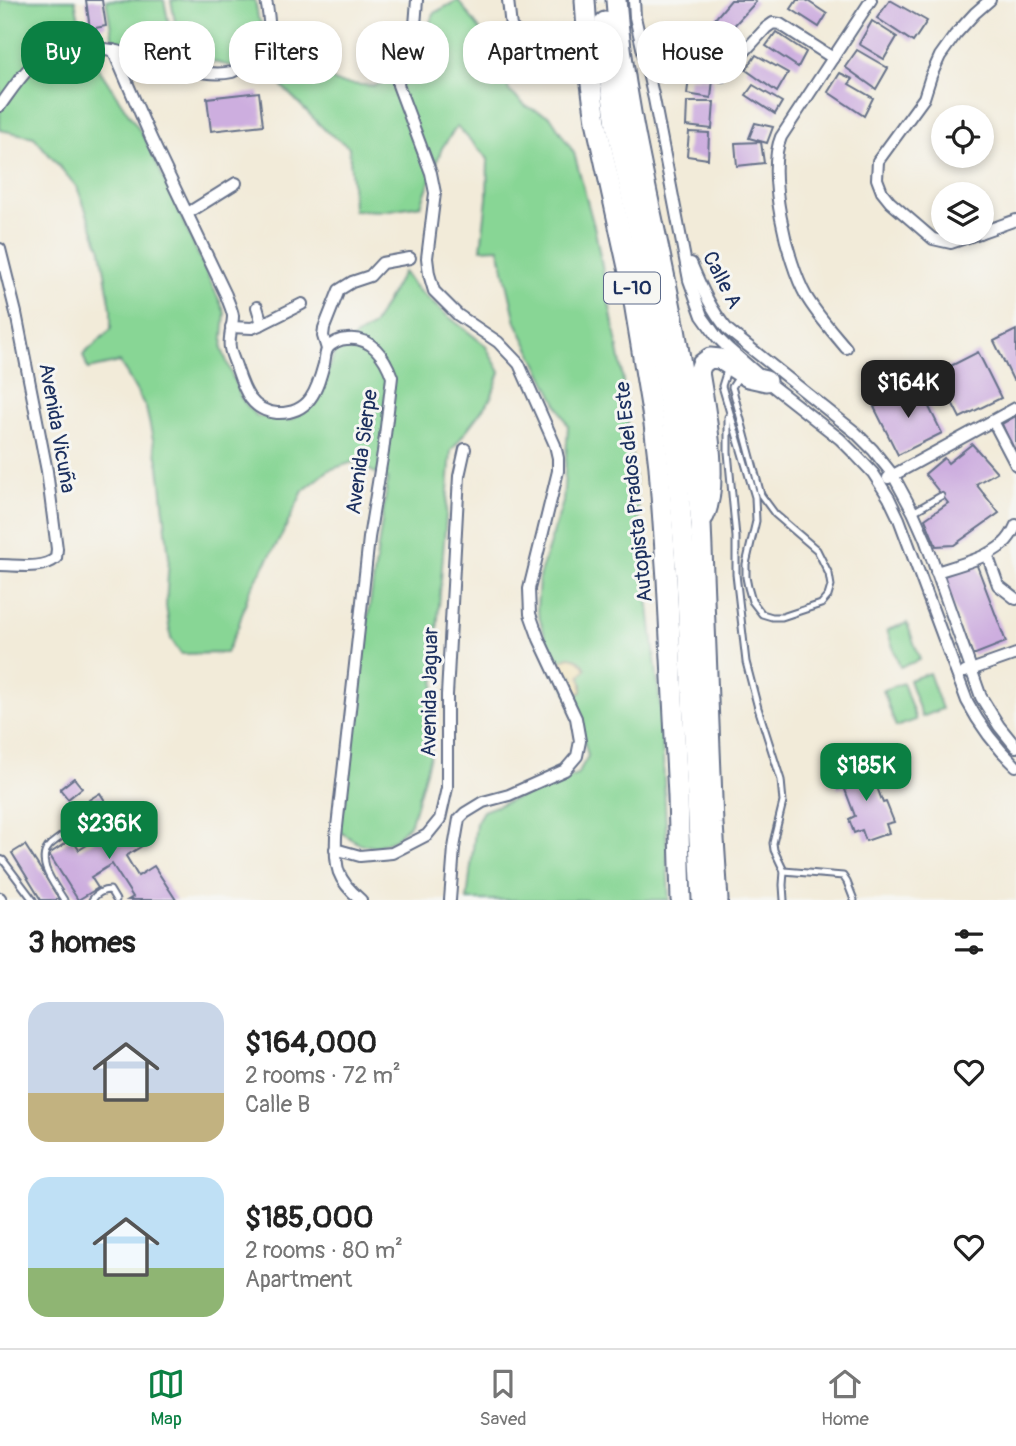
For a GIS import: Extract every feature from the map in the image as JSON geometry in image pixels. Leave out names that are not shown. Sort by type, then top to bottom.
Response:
[{"type":"highway","name":"Autopista Prados del Este","points":[[585,0],[596,121],[629,272],[676,578],[702,900]]},
{"type":"highway","name":"Autopista Prados del Este","points":[[604,0],[616,124],[646,265],[677,463],[681,900]]},
{"type":"highway","points":[[616,0],[626,85],[672,311],[701,524],[718,900]]},
{"type":"highway","points":[[701,524],[711,493],[708,440],[699,372],[702,364],[710,358],[720,359],[748,377],[766,381]]},
{"type":"street","points":[[0,106],[20,78],[38,60],[59,49],[75,46],[113,50],[195,71],[214,74],[233,71],[257,60],[268,44],[271,24],[266,0]]},
{"type":"street","points":[[417,0],[414,38],[398,86],[431,173],[435,193],[426,258],[429,274],[434,291],[444,303],[498,342],[519,364],[555,445],[558,471],[529,589],[530,614],[576,718],[580,741],[577,756],[565,770],[509,795],[483,802],[459,819],[450,900]]},
{"type":"street","points":[[508,0],[510,21]]},
{"type":"street","points":[[634,0],[635,17],[682,241]]},
{"type":"street","points":[[846,348],[816,312],[796,276],[786,239],[775,168],[781,136],[871,0]]},
{"type":"street","points":[[931,237],[881,192],[877,178],[878,161],[924,98],[940,55],[975,13],[990,0]]},
{"type":"street","points":[[747,49],[773,23],[780,24],[833,58]]},
{"type":"street","points":[[113,50],[151,138],[226,295],[233,314],[230,347],[242,386],[253,405],[278,413],[305,405],[313,398],[327,349],[323,337],[324,328],[339,290],[370,276],[382,263],[410,258]]},
{"type":"street","points":[[188,213],[236,183]]},
{"type":"street","points":[[994,228],[1016,220]]},
{"type":"street","name":"Calle A","points":[[682,241],[689,280],[702,316],[723,343],[766,381],[840,439],[873,473],[889,498],[956,675],[975,716],[1016,766]]},
{"type":"street","name":"Calle A","points":[[682,241],[703,292],[728,330],[847,424],[893,475],[925,539],[981,697],[1016,747]]},
{"type":"street","name":"Avenida Vicuña","points":[[0,249],[16,313],[47,471],[57,549],[56,558],[50,563],[0,565]]},
{"type":"street","points":[[232,327],[252,328],[302,304]]},
{"type":"street","points":[[257,307],[262,324]]},
{"type":"street","name":"Avenida Sierpe","points":[[327,349],[340,340],[364,340],[382,357],[392,377],[369,538],[335,849],[341,881],[361,900]]},
{"type":"street","points":[[880,484],[1016,408]]},
{"type":"street","points":[[993,421],[1016,465]]},
{"type":"street","name":"Avenida Jaguar","points":[[335,849],[360,856],[392,853],[427,835],[440,819],[447,788],[447,695],[455,544],[459,476],[465,449]]},
{"type":"street","points":[[936,572],[1001,547],[1016,525]]},
{"type":"street","points":[[987,554],[998,584],[1016,599]]},
{"type":"street","points":[[956,675],[1016,654]]},
{"type":"lane","points":[[736,368],[736,379],[732,387],[761,495],[775,514],[817,551],[829,574],[831,586],[828,596],[821,604],[782,617],[762,614],[752,601],[746,577],[755,521],[755,497],[722,386],[736,368]]},
{"type":"lane","points":[[728,410],[727,433],[736,537],[736,574],[746,662],[781,780],[783,802],[773,843],[784,872],[784,900]]},
{"type":"lane","points":[[913,512],[941,496]]},
{"type":"lane","points":[[736,574],[746,577]]},
{"type":"lane","points":[[64,900],[43,858],[49,846],[77,825]]},
{"type":"lane","points":[[0,859],[33,900]]},
{"type":"lane","points":[[784,872],[843,876],[854,900]]},
{"type":"lane","points":[[92,900],[95,895],[106,890],[110,890],[116,900]]},
{"type":"green space","points":[[0,0],[75,0],[77,21],[21,21],[21,84],[105,84],[105,78],[146,140],[225,313],[222,349],[241,398],[256,416],[291,420],[316,403],[336,349],[373,326],[403,272],[418,290],[485,345],[500,372],[491,398],[451,451],[431,753],[411,823],[395,839],[375,847],[360,844],[337,830],[388,479],[353,462],[329,470],[303,491],[282,535],[249,592],[226,653],[181,654],[171,639],[166,606],[169,557],[159,466],[146,408],[120,362],[88,369],[83,355],[111,329],[111,308],[101,250],[77,187],[34,137],[0,130]]},
{"type":"green space","points":[[106,0],[164,0],[168,21],[119,21],[119,41],[113,40]]},
{"type":"green space","points":[[171,0],[255,0],[260,21],[229,21],[229,65],[215,62],[215,21],[175,21]]},
{"type":"green space","points":[[458,0],[474,21],[463,21],[463,84],[507,84],[509,91],[527,107],[550,116],[574,153],[595,230],[621,365],[661,711],[669,900],[467,900],[476,823],[483,811],[577,775],[588,756],[578,716],[553,662],[537,610],[539,577],[563,502],[568,426],[516,322],[499,248],[481,249],[488,159],[457,126],[442,148],[421,205],[384,211],[353,210],[349,147],[327,132],[280,84],[449,84],[449,21],[430,21],[434,13]]},
{"type":"green space","points":[[907,623],[920,660],[900,667],[887,630]]},
{"type":"green space","points":[[929,673],[942,709],[922,717],[909,680]]},
{"type":"green space","points":[[903,683],[916,720],[896,727],[883,690]]},
{"type":"sand","points":[[569,657],[579,660],[586,669],[580,676],[582,692],[574,695],[571,688],[574,676],[566,677],[560,674],[560,661]]},
{"type":"building","points":[[86,0],[102,0],[106,26],[105,21],[89,21]]},
{"type":"building","points":[[731,0],[756,2],[738,21],[714,20]]},
{"type":"building","points":[[797,0],[806,0],[827,14],[819,27],[791,9]]},
{"type":"building","points":[[890,0],[927,21],[913,42],[877,18]]},
{"type":"building","points":[[872,21],[897,37],[884,59],[859,44]]},
{"type":"building","points":[[776,32],[806,52],[798,67],[766,46]]},
{"type":"building","points":[[857,50],[888,68],[876,89],[845,67]]},
{"type":"building","points":[[756,55],[788,73],[777,92],[747,68]]},
{"type":"building","points":[[840,73],[853,79],[849,84],[873,98],[864,116],[828,92]]},
{"type":"building","points":[[688,84],[712,84],[711,98],[687,94]]},
{"type":"building","points":[[753,85],[782,102],[775,114],[746,95]]},
{"type":"building","points":[[259,92],[263,125],[211,131],[207,98]]},
{"type":"building","points":[[687,102],[714,102],[712,129],[686,126]]},
{"type":"building","points":[[755,123],[773,127],[767,143],[749,138]]},
{"type":"building","points":[[689,132],[709,133],[708,159],[687,156]]},
{"type":"building","points":[[761,142],[764,163],[737,166],[735,143]]},
{"type":"building","points":[[1016,330],[1016,378],[1013,380],[994,341]]},
{"type":"building","points":[[978,352],[1001,398],[960,418],[937,373]]},
{"type":"building","points":[[918,385],[942,433],[898,455],[874,407]]},
{"type":"building","points":[[1016,416],[1016,456],[1002,424]]},
{"type":"building","points":[[972,444],[997,472],[976,484],[999,513],[954,545],[936,546],[925,519],[948,503],[925,474],[944,458],[948,463]]},
{"type":"building","points":[[976,563],[1006,642],[973,655],[942,576]]},
{"type":"building","points":[[876,765],[881,780],[875,782],[894,822],[886,824],[889,833],[866,841],[862,830],[854,833],[849,819],[855,816],[844,787],[838,789],[834,780]]},
{"type":"building","points":[[74,778],[82,788],[68,799],[60,789]]},
{"type":"building","points":[[100,793],[105,801],[85,814],[79,806]]},
{"type":"building","points":[[100,808],[115,833],[136,820],[150,841],[126,856],[138,876],[154,866],[176,900],[128,900],[133,897],[112,864],[91,877],[98,888],[78,900],[49,854],[72,839],[79,850],[95,840],[82,820]]},
{"type":"building","points":[[25,845],[59,898],[56,900],[41,900],[12,853]]}]
